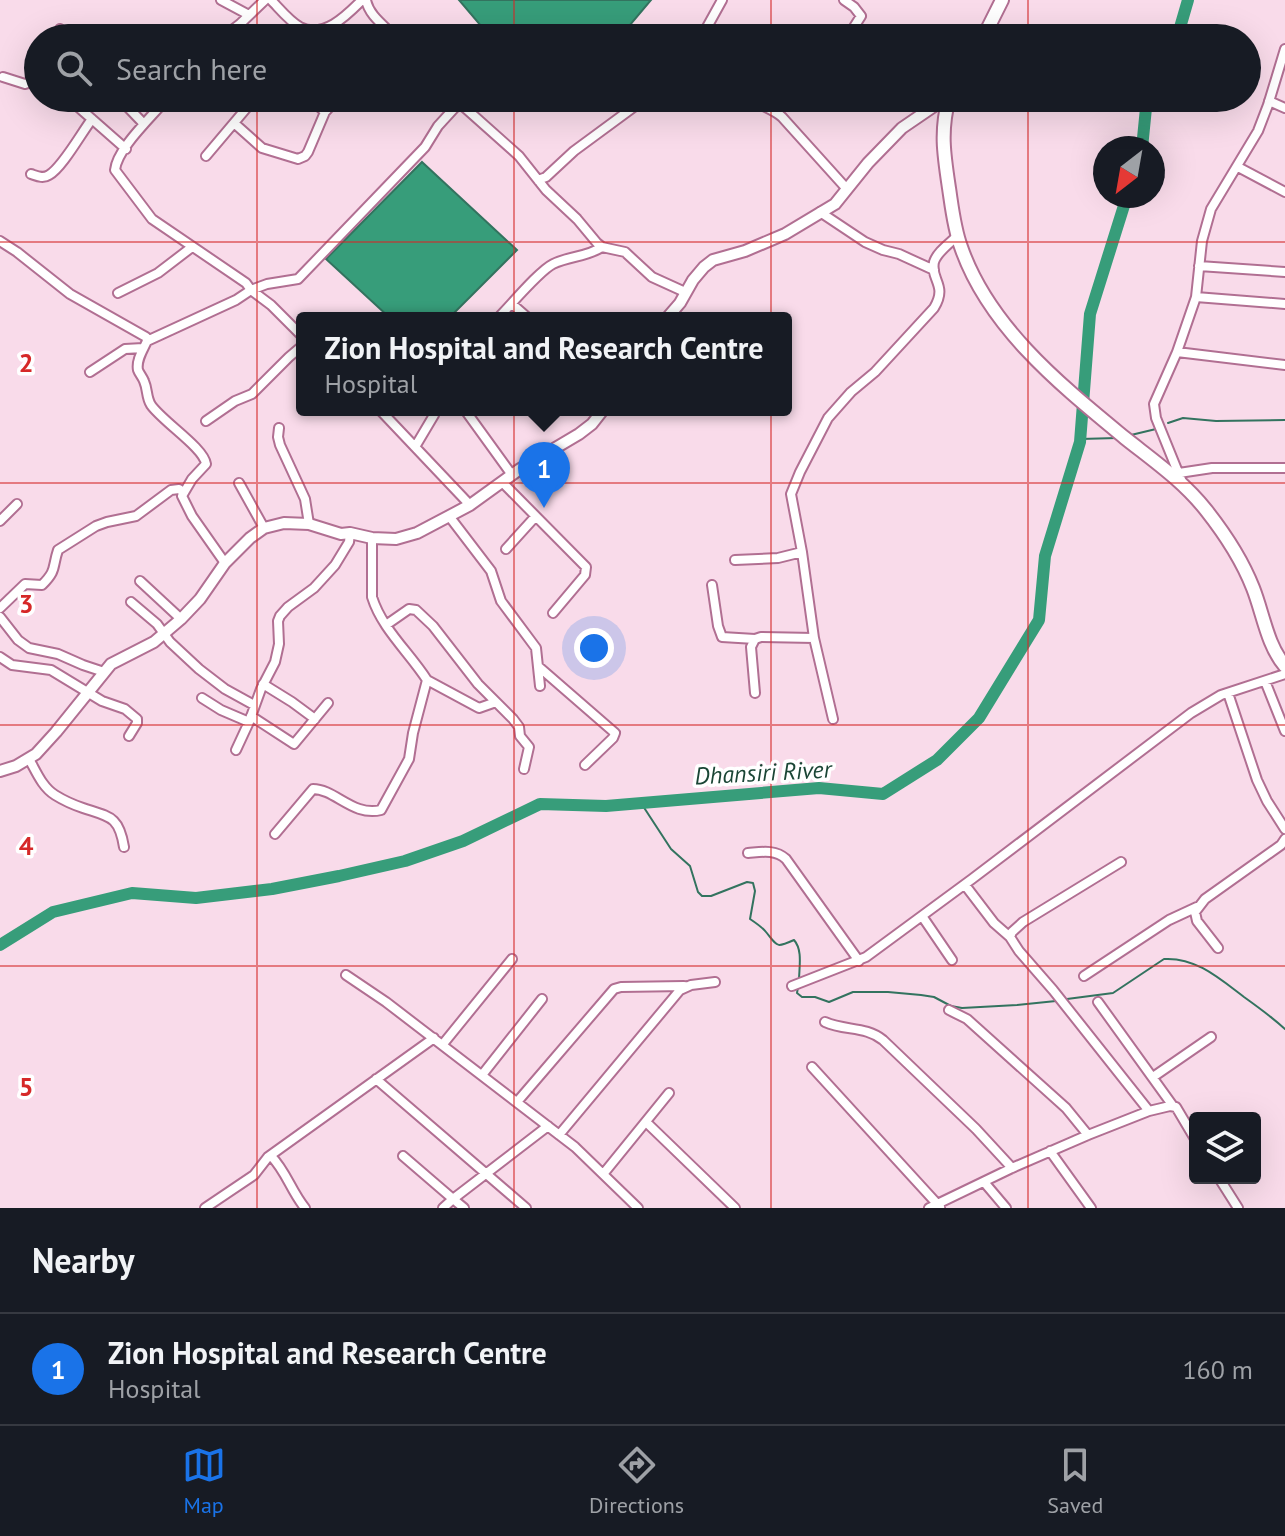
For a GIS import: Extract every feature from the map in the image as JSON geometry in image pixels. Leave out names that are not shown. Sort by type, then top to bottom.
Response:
[{"type":"main road","points":[[982,24],[993,0]]},
{"type":"main road","points":[[990,24],[1002,0]]},
{"type":"main road","points":[[946,112],[944,148],[949,186]]},
{"type":"main road","points":[[954,112],[949,186],[952,214],[965,259],[981,289],[1019,342],[1045,369],[1180,478],[1209,513],[1241,561],[1277,656],[1285,666]]},
{"type":"street","points":[[221,0],[249,15]]},
{"type":"street","points":[[238,24],[268,0],[297,24]]},
{"type":"street","points":[[333,24],[364,0],[382,24]]},
{"type":"street","points":[[709,24],[722,0]]},
{"type":"street","points":[[844,0],[861,16],[856,24]]},
{"type":"street","points":[[1285,49],[1258,131],[1211,209],[1202,241],[1196,297],[1177,352],[1154,404],[1156,418],[1180,478],[1212,468],[1285,468]]},
{"type":"street","points":[[3,77],[24,84]]},
{"type":"street","points":[[1269,101],[1285,108]]},
{"type":"street","points":[[84,112],[126,149]]},
{"type":"street","points":[[132,112],[143,123]]},
{"type":"street","points":[[154,112],[115,166],[121,178],[152,219],[246,283],[296,330]]},
{"type":"street","points":[[206,156],[243,112]]},
{"type":"street","points":[[234,123],[262,148],[298,159],[308,152],[325,112]]},
{"type":"street","points":[[90,372],[125,349],[145,344],[251,290],[294,280],[302,275],[425,147],[448,112]]},
{"type":"street","points":[[471,112],[519,156],[602,247],[625,252],[652,277],[685,292]]},
{"type":"street","points":[[538,180],[627,112]]},
{"type":"street","points":[[776,112],[846,188]]},
{"type":"street","points":[[672,312],[704,267],[713,260],[745,251],[785,234],[835,204],[902,128],[925,112]]},
{"type":"street","points":[[31,174],[45,177],[52,172],[92,119]]},
{"type":"street","points":[[1238,167],[1285,192]]},
{"type":"street","points":[[820,212],[865,242],[934,270]]},
{"type":"street","points":[[833,719],[814,638],[791,494],[828,418],[839,403],[875,372],[940,299],[934,263],[957,236]]},
{"type":"street","points":[[0,241],[70,294],[146,337],[138,368],[146,385],[148,400],[207,460],[183,492],[184,501],[225,563]]},
{"type":"street","points":[[118,293],[158,273],[192,247]]},
{"type":"street","points":[[504,312],[554,263],[586,255],[602,247]]},
{"type":"street","points":[[1199,266],[1285,272]]},
{"type":"street","points":[[1196,297],[1285,304]]},
{"type":"street","points":[[512,304],[521,312]]},
{"type":"street","points":[[206,421],[252,394],[296,351]]},
{"type":"street","points":[[1177,352],[1285,365]]},
{"type":"street","points":[[386,416],[470,505]]},
{"type":"street","points":[[415,447],[433,416]]},
{"type":"street","points":[[469,416],[512,475]]},
{"type":"street","points":[[0,771],[29,759],[56,732],[111,664],[154,642],[181,619],[200,599],[225,563],[264,528],[284,523],[309,524],[341,534],[396,539],[417,533],[470,505],[579,434],[598,416]]},
{"type":"street","points":[[279,428],[280,445],[305,499],[309,524]]},
{"type":"street","points":[[502,482],[586,567],[585,575],[553,613]]},
{"type":"street","points":[[239,483],[264,528]]},
{"type":"street","points":[[0,608],[25,584],[42,585],[55,568],[58,550],[96,526],[136,516],[171,490],[183,492]]},
{"type":"street","points":[[0,521],[17,504]]},
{"type":"street","points":[[449,516],[491,571],[501,601],[536,648],[540,686]]},
{"type":"street","points":[[506,549],[535,517]]},
{"type":"street","points":[[236,750],[278,653],[280,616],[330,571],[349,542],[350,533]]},
{"type":"street","points":[[372,538],[374,606],[427,680],[479,708],[496,702]]},
{"type":"street","points":[[735,560],[778,558],[802,552]]},
{"type":"street","points":[[140,581],[181,619]]},
{"type":"street","points":[[712,585],[722,637],[814,638]]},
{"type":"street","points":[[131,602],[210,679],[254,705]]},
{"type":"street","points":[[386,625],[406,610],[416,610],[433,626],[478,684],[519,727],[520,736],[529,747],[524,769]]},
{"type":"street","points":[[0,617],[24,645],[64,655],[102,674]]},
{"type":"street","points":[[755,639],[751,647],[755,693]]},
{"type":"street","points":[[0,657],[12,665],[51,670],[102,701],[121,706],[137,719],[129,736]]},
{"type":"street","points":[[539,667],[615,733],[585,765]]},
{"type":"street","points":[[792,986],[859,961],[965,885],[1191,713],[1221,695],[1285,674]]},
{"type":"street","points":[[275,834],[313,789],[321,789],[356,808],[381,810],[409,759],[427,680]]},
{"type":"street","points":[[1265,681],[1285,731]]},
{"type":"street","points":[[263,684],[315,719]]},
{"type":"street","points":[[1228,693],[1257,780],[1285,829]]},
{"type":"street","points":[[202,698],[221,710],[250,719],[294,744],[328,703]]},
{"type":"street","points":[[1274,702],[1285,712]]},
{"type":"street","points":[[29,759],[53,794],[115,821],[124,847]]},
{"type":"street","points":[[1218,948],[1197,921],[1195,912],[1198,907],[1285,840]]},
{"type":"street","points":[[748,853],[781,854],[859,961]]},
{"type":"street","points":[[1010,937],[1023,922],[1121,862]]},
{"type":"street","points":[[965,885],[1149,1111]]},
{"type":"street","points":[[1084,976],[1169,920],[1198,907]]},
{"type":"street","points":[[922,916],[952,960]]},
{"type":"street","points":[[443,1044],[512,959]]},
{"type":"street","points":[[346,975],[443,1044],[548,1126],[604,1173],[638,1208]]},
{"type":"street","points":[[517,1102],[614,989],[715,982]]},
{"type":"street","points":[[559,1135],[686,986]]},
{"type":"street","points":[[482,1075],[542,999]]},
{"type":"street","points":[[1098,1002],[1189,1130]]},
{"type":"street","points":[[949,1010],[967,1019],[1066,1108],[1088,1135]]},
{"type":"street","points":[[825,1022],[843,1029],[870,1031],[883,1040],[1012,1168]]},
{"type":"street","points":[[1153,1077],[1211,1037]]},
{"type":"street","points":[[205,1208],[254,1175],[271,1156],[434,1038]]},
{"type":"street","points":[[812,1067],[935,1207],[1050,1151],[1149,1111],[1173,1106]]},
{"type":"street","points":[[376,1079],[526,1208]]},
{"type":"street","points":[[604,1173],[669,1093]]},
{"type":"street","points":[[646,1122],[735,1208]]},
{"type":"street","points":[[443,1208],[548,1126]]},
{"type":"street","points":[[1050,1151],[1091,1208]]},
{"type":"street","points":[[271,1156],[305,1208]]},
{"type":"street","points":[[403,1156],[464,1208]]},
{"type":"street","points":[[984,1182],[1006,1208]]},
{"type":"street","points":[[1223,1184],[1238,1208]]},
{"type":"shaded area","points":[[459,0],[651,0],[631,24],[479,24]]},
{"type":"shaded area","points":[[422,162],[517,250],[455,312],[383,312],[326,259]]},
{"type":"waterway","name":"Dhansiri River","points":[[1181,24],[1188,0]]},
{"type":"waterway","name":"Dhansiri River","points":[[1143,136],[1146,112]]},
{"type":"waterway","name":"Dhansiri River","points":[[0,945],[53,912],[132,893],[196,898],[272,889],[405,861],[463,841],[540,804],[606,806],[819,788],[883,794],[937,760],[979,718],[1039,620],[1045,556],[1080,442],[1090,314],[1123,208]]},
{"type":"waterway","points":[[1168,423],[1183,418],[1285,420]]},
{"type":"waterway","points":[[1131,435],[1156,429]]},
{"type":"waterway","points":[[1080,439],[1117,438]]},
{"type":"waterway","points":[[641,803],[671,849],[690,866],[702,896],[711,896],[747,882],[753,883],[755,891],[750,919],[778,945],[794,940],[800,954],[799,981]]},
{"type":"waterway","points":[[1067,999],[1113,993],[1164,959],[1176,959],[1197,965],[1217,977],[1285,1029]]},
{"type":"waterway","points":[[798,987],[797,993],[802,997],[829,1002],[853,992],[921,995],[962,1008],[1056,1001]]},
{"type":"place","name":"Zion Hospital and Research Centre","points":[[544,508]]}]
